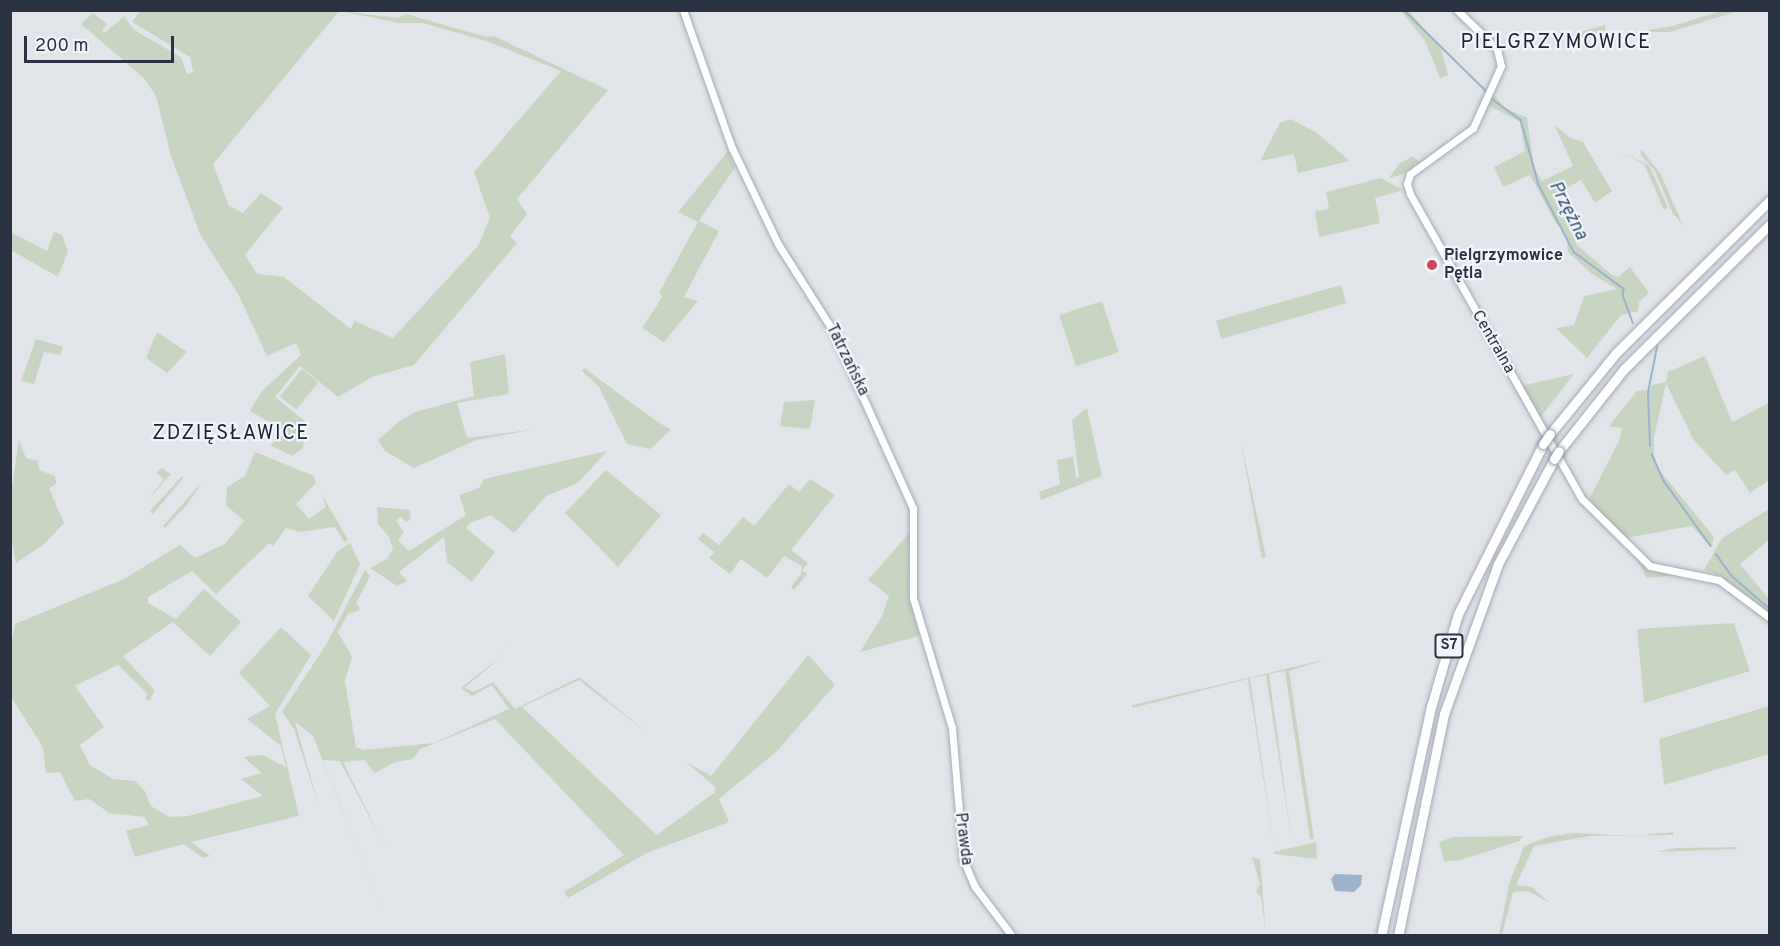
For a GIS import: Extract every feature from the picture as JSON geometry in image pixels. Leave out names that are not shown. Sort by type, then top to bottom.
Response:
[{"type":"highway","name":"S7","points":[[1381,936],[1431,707],[1458,614],[1543,444],[1616,353],[1770,200]]},
{"type":"highway","name":"S7","points":[[1398,936],[1444,714],[1472,630],[1498,564],[1556,455],[1624,369],[1770,224]]},
{"type":"street","name":"Tatrzańska","points":[[682,10],[705,81],[732,148],[778,244],[832,330],[910,500],[915,526],[911,562],[913,598],[952,728]]},
{"type":"street","name":"Centralna","points":[[1457,10],[1497,49],[1501,66],[1473,128],[1410,174],[1407,184],[1410,194],[1582,499],[1650,566],[1694,572],[1719,580],[1770,618]]},
{"type":"street","name":"Prawda","points":[[952,728],[963,859],[975,887],[1012,936]]},
{"type":"green space","points":[[140,11],[339,11],[213,164],[229,206],[243,213],[261,193],[283,208],[245,255],[257,274],[284,277],[351,329],[354,321],[393,338],[478,246],[490,218],[474,172],[561,71],[486,41],[423,23],[400,23],[340,11],[398,18],[406,14],[486,37],[494,36],[608,90],[517,199],[527,214],[510,236],[517,243],[414,365],[372,377],[338,397],[300,366],[275,397],[306,422],[303,448],[292,456],[270,445],[277,440],[279,428],[250,411],[262,391],[301,355],[296,343],[267,356],[238,294],[200,234],[171,156],[156,96],[144,78],[81,24],[93,13],[107,24],[102,30],[105,33],[124,16],[134,30],[181,57],[187,74],[193,72],[190,57],[132,22]]},
{"type":"green space","points":[[1401,11],[1409,11],[1441,49],[1448,75],[1440,78],[1425,41]]},
{"type":"green space","points":[[1721,11],[1738,11],[1670,32],[1637,32],[1673,26]]},
{"type":"green space","points":[[1605,25],[1605,31],[1586,36],[1564,52],[1580,32]]},
{"type":"green space","points":[[1493,94],[1505,108],[1527,118],[1534,167],[1542,181],[1573,166],[1554,124],[1570,138],[1583,142],[1612,191],[1595,203],[1581,180],[1556,194],[1577,245],[1612,275],[1618,277],[1630,267],[1649,293],[1639,302],[1638,311],[1621,315],[1587,358],[1556,328],[1574,325],[1584,296],[1617,289],[1592,274],[1568,252],[1566,234],[1555,222],[1530,175],[1503,187],[1494,167],[1525,151],[1520,122],[1488,105]]},
{"type":"green space","points":[[1291,119],[1317,133],[1350,161],[1298,173],[1294,154],[1260,161],[1280,123]]},
{"type":"green space","points":[[1641,149],[1660,173],[1683,225],[1673,214],[1655,171],[1641,155]]},
{"type":"green space","points":[[728,151],[735,167],[699,221],[719,231],[684,297],[698,301],[664,342],[642,328],[663,296],[659,293],[698,222],[678,212]]},
{"type":"green space","points":[[1619,151],[1649,165],[1668,208],[1664,210],[1644,164]]},
{"type":"green space","points":[[1413,156],[1419,162],[1404,174],[1389,178],[1399,164]]},
{"type":"green space","points":[[1381,178],[1403,190],[1375,198],[1380,223],[1319,237],[1315,211],[1329,209],[1326,192]]},
{"type":"green space","points":[[10,232],[47,251],[54,232],[62,235],[68,251],[58,277],[11,250]]},
{"type":"green space","points":[[1341,285],[1346,303],[1221,339],[1216,321]]},
{"type":"green space","points":[[1102,301],[1119,352],[1076,366],[1059,315]]},
{"type":"green space","points":[[157,332],[187,352],[167,373],[146,358]]},
{"type":"green space","points":[[36,339],[63,347],[60,355],[44,352],[34,384],[21,381]]},
{"type":"green space","points":[[505,354],[509,394],[457,403],[467,438],[537,429],[476,440],[414,468],[385,451],[378,440],[397,423],[415,412],[474,396],[470,362]]},
{"type":"green space","points":[[1705,356],[1732,422],[1769,403],[1769,480],[1750,493],[1735,470],[1726,475],[1693,439],[1666,383],[1654,437],[1654,456],[1660,471],[1714,537],[1711,548],[1692,526],[1625,538],[1588,501],[1620,439],[1622,428],[1609,426],[1637,391],[1650,390],[1652,385],[1666,382],[1668,372]]},
{"type":"green space","points":[[584,368],[671,430],[650,449],[627,444],[599,387],[582,371]]},
{"type":"green space","points":[[302,369],[318,382],[296,409],[280,396]]},
{"type":"green space","points":[[1574,374],[1540,418],[1521,386]]},
{"type":"green space","points":[[815,400],[810,429],[780,426],[784,402]]},
{"type":"green space","points":[[1087,408],[1102,476],[1041,500],[1039,492],[1060,484],[1057,460],[1073,457],[1076,478],[1079,477],[1072,420]]},
{"type":"green space","points":[[1240,437],[1266,557],[1262,559]]},
{"type":"green space","points":[[19,440],[26,458],[38,461],[39,470],[55,476],[56,484],[49,488],[64,523],[43,545],[16,563],[11,537],[10,500]]},
{"type":"green space","points":[[607,451],[578,483],[546,496],[514,533],[491,515],[470,523],[466,528],[495,552],[472,582],[447,562],[444,537],[399,572],[407,581],[397,586],[370,568],[387,559],[393,548],[389,537],[378,524],[377,507],[410,510],[411,519],[406,522],[401,517],[396,521],[404,532],[398,540],[409,551],[466,515],[459,495],[479,488],[484,479]]},
{"type":"green space","points":[[255,452],[314,476],[316,483],[296,504],[309,519],[326,507],[321,493],[348,540],[344,542],[335,527],[300,532],[286,528],[273,546],[269,543],[216,594],[192,571],[148,597],[148,603],[176,619],[204,589],[241,622],[210,656],[173,622],[123,656],[155,691],[149,701],[145,698],[148,694],[118,665],[75,686],[104,727],[80,745],[90,765],[113,779],[135,781],[145,791],[151,806],[169,817],[188,816],[263,796],[241,779],[262,773],[243,757],[262,755],[286,767],[281,746],[247,719],[270,706],[239,673],[281,627],[311,655],[275,714],[299,816],[191,842],[210,856],[203,858],[184,844],[135,857],[126,831],[148,825],[145,817],[109,813],[89,799],[75,801],[60,772],[46,773],[43,747],[11,697],[11,647],[15,624],[124,579],[180,545],[195,558],[225,544],[244,521],[226,505],[227,487],[245,476]]},
{"type":"green space","points":[[162,468],[171,474],[144,504],[164,479],[156,473]]},
{"type":"green space","points":[[606,470],[661,515],[618,567],[565,513]]},
{"type":"green space","points":[[181,477],[184,477],[153,514],[150,511]]},
{"type":"green space","points":[[810,479],[835,495],[791,550],[808,563],[802,570],[807,574],[794,590],[791,587],[801,574],[802,566],[784,556],[767,578],[741,559],[730,574],[709,558],[714,552],[698,539],[703,533],[719,545],[743,517],[754,526],[789,484],[799,492]]},
{"type":"green space","points":[[203,481],[186,506],[165,528],[163,526]]},
{"type":"green space","points":[[1769,509],[1769,540],[1740,564],[1769,599],[1769,613],[1721,576],[1704,570],[1722,538]]},
{"type":"green space","points":[[910,532],[908,589],[919,636],[860,652],[882,616],[889,596],[868,580]]},
{"type":"green space","points":[[350,543],[360,564],[334,621],[308,596],[337,552]]},
{"type":"green space","points":[[1635,556],[1651,569],[1679,575],[1647,578]]},
{"type":"green space","points":[[365,570],[370,576],[356,603],[360,610],[348,614],[338,632],[352,657],[345,681],[356,747],[363,750],[434,743],[509,709],[492,685],[472,696],[461,688],[494,662],[511,636],[493,664],[464,688],[474,692],[493,682],[515,709],[580,677],[650,735],[579,680],[522,707],[657,835],[715,792],[715,787],[686,762],[711,776],[808,655],[835,685],[776,752],[719,799],[729,822],[647,853],[568,898],[564,892],[624,855],[495,719],[420,749],[413,759],[396,762],[374,773],[365,760],[343,762],[386,849],[340,761],[323,760],[392,935],[313,736],[295,722],[320,810],[294,729],[282,712],[327,643]]},
{"type":"green space","points":[[1734,623],[1750,671],[1644,703],[1637,629]]},
{"type":"green space","points":[[1328,659],[1289,671],[1314,839],[1310,839],[1285,671],[1269,674],[1292,843],[1266,675],[1250,678],[1274,847],[1248,679],[1132,708],[1132,705]]},
{"type":"green space","points":[[1769,706],[1769,754],[1664,785],[1659,739]]},
{"type":"green space","points":[[1673,832],[1673,835],[1641,835]]},
{"type":"green space","points":[[1572,833],[1626,836],[1590,836],[1534,846],[1516,885],[1532,887],[1550,903],[1528,891],[1513,892],[1502,935],[1499,935],[1509,884],[1524,846],[1548,837]]},
{"type":"green space","points":[[1523,836],[1519,841],[1461,860],[1444,861],[1439,842],[1453,837]]},
{"type":"green space","points":[[1316,842],[1317,859],[1274,854],[1273,852]]},
{"type":"green space","points":[[1737,847],[1737,849],[1656,852],[1676,848]]},
{"type":"green space","points":[[1252,857],[1260,860],[1266,935],[1261,897],[1256,892],[1260,884]]},
{"type":"water","points":[[1335,874],[1362,875],[1361,885],[1354,892],[1335,891],[1331,879]]},
{"type":"waterway","name":"Przężna","points":[[1404,10],[1486,91]]},
{"type":"waterway","name":"Przężna","points":[[1492,99],[1521,120],[1539,185],[1574,252],[1624,289],[1623,295],[1633,323]]},
{"type":"waterway","name":"Przężna","points":[[1650,446],[1648,393],[1657,347]]},
{"type":"waterway","name":"Przężna","points":[[1652,454],[1664,481],[1711,546]]},
{"type":"waterway","name":"Przężna","points":[[1716,554],[1732,576],[1770,609]]},
{"type":"place","name":"Pielgrzymowice Pętla","points":[[1432,265]]},
{"type":"district","name":"PIELGRZYMOWICE","points":[[1556,43]]},
{"type":"district","name":"ZDZIĘSŁAWICE","points":[[231,434]]}]
